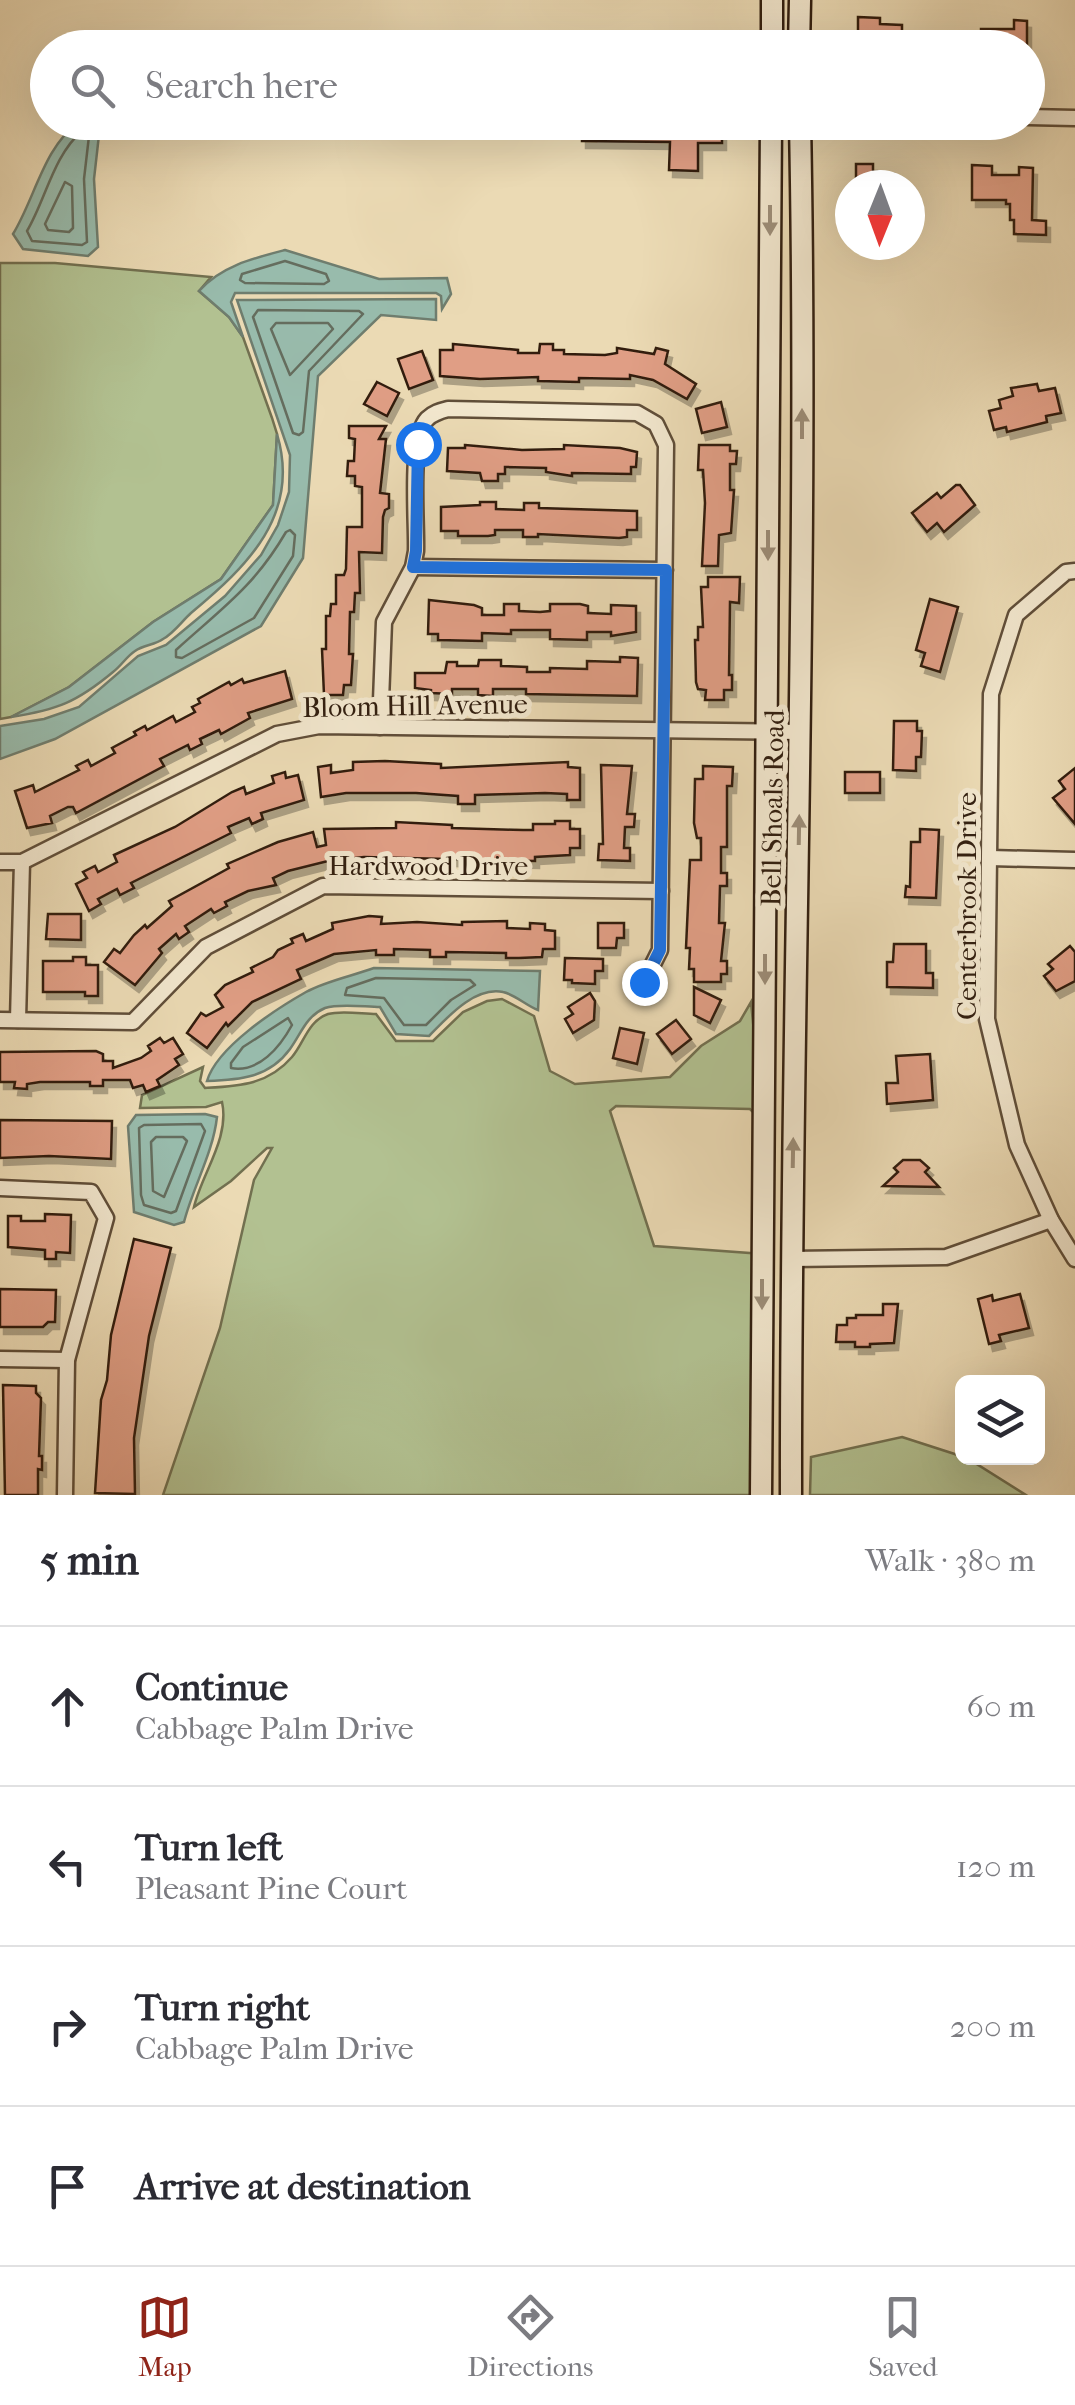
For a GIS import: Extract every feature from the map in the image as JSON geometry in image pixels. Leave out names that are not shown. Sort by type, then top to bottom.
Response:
[{"type":"main road","points":[[772,0],[772,30]]},
{"type":"main road","points":[[799,30],[800,0]]},
{"type":"main road","name":"Bell Shoals Road","points":[[761,1495],[771,140]]},
{"type":"main road","name":"Bell Shoals Road","points":[[791,1495],[790,1258],[801,732],[800,140]]},
{"type":"street","points":[[1045,117],[1075,118]]},
{"type":"street","points":[[380,727],[384,622],[413,567],[419,432],[426,420],[435,412],[448,410],[637,412],[648,417],[663,434],[666,446],[666,570],[660,950],[644,982]]},
{"type":"street","points":[[413,567],[666,570]]},
{"type":"street","name":"Centerbrook Drive","points":[[1075,571],[1066,572],[1016,615],[991,694],[988,1018],[1017,1145],[1051,1220],[1075,1259]]},
{"type":"street","name":"Bloom Hill Avenue","points":[[0,862],[22,862],[277,734],[319,726],[801,732]]},
{"type":"street","points":[[990,858],[1075,860]]},
{"type":"street","points":[[18,1020],[22,862]]},
{"type":"street","name":"Hardwood Drive","points":[[0,1020],[133,1022],[206,948],[324,886],[661,892]]},
{"type":"street","points":[[0,1188],[90,1192],[106,1218],[67,1360],[65,1495]]},
{"type":"street","points":[[790,1258],[946,1257],[1051,1220]]},
{"type":"street","points":[[0,1360],[67,1360]]},
{"type":"green space","points":[[0,263],[55,263],[211,277],[199,291],[229,317],[243,337],[277,434],[273,505],[221,579],[153,622],[69,687],[0,719]]},
{"type":"green space","points":[[502,999],[534,1016],[550,1071],[575,1084],[670,1077],[701,1046],[740,1021],[751,1002],[764,1135],[750,1109],[616,1106],[610,1111],[654,1246],[763,1254],[756,1495],[163,1495],[220,1328],[254,1180],[272,1148],[267,1148],[231,1181],[194,1207],[219,1142],[222,1102],[206,1107],[140,1108],[142,1095],[203,1067],[200,1081],[205,1088],[263,1079],[283,1066],[311,1027],[328,1014],[376,1014],[396,1041],[433,1041],[463,1012]]},
{"type":"green space","points":[[902,1437],[955,1454],[955,1465],[978,1465],[1026,1495],[810,1495],[811,1457]]},
{"type":"water","points":[[61,140],[98,140],[94,179],[98,247],[88,256],[23,249],[13,234]]},
{"type":"water","points":[[285,250],[379,279],[447,278],[451,294],[442,309],[441,296],[436,293],[235,293],[231,302],[243,337],[229,317],[199,291],[228,269]]},
{"type":"water","points":[[436,299],[436,320],[381,315],[318,376],[303,558],[261,626],[55,739],[0,759],[0,726],[44,719],[79,707],[138,656],[166,645],[225,596],[261,555],[278,525],[289,492],[290,455],[237,300]]},
{"type":"water","points":[[277,434],[283,463],[282,489],[275,513],[250,557],[171,634],[135,651],[88,691],[54,708],[11,717],[69,687],[153,622],[221,579],[273,505]]},
{"type":"water","points":[[374,968],[540,971],[538,1010],[507,993],[492,991],[462,1005],[429,1036],[396,1034],[380,1007],[325,1008],[304,1026],[290,1049],[273,1066],[242,1078],[207,1081],[222,1055],[279,1008],[314,988]]},
{"type":"water","points":[[136,1115],[217,1117],[215,1130],[184,1222],[174,1225],[134,1212],[128,1126]]},
{"type":"building","points":[[858,17],[902,25],[902,30],[858,30]]},
{"type":"building","points":[[1014,20],[1027,21],[1027,30],[981,30],[981,29],[1014,29]]},
{"type":"building","points":[[722,140],[722,143],[698,143],[698,171],[669,170],[670,142],[582,141]]},
{"type":"building","points":[[856,164],[873,164],[873,170],[856,170]]},
{"type":"building","points":[[972,165],[992,166],[992,175],[1019,175],[1019,167],[1033,168],[1032,220],[1046,221],[1046,235],[1014,234],[1014,220],[1010,220],[1010,204],[1006,200],[972,200]]},
{"type":"building","points":[[453,344],[539,353],[540,344],[553,344],[553,350],[564,350],[564,354],[605,355],[617,353],[617,348],[654,354],[656,348],[668,351],[665,364],[696,384],[687,399],[653,380],[630,375],[630,379],[579,378],[579,382],[538,381],[538,377],[440,376],[440,350],[453,350]]},
{"type":"building","points":[[422,351],[433,380],[409,389],[398,359]]},
{"type":"building","points":[[377,382],[399,393],[387,416],[364,404]]},
{"type":"building","points":[[1037,384],[1039,391],[1055,388],[1061,413],[1046,416],[1047,422],[1007,432],[1006,427],[994,430],[989,411],[1001,408],[999,400],[1013,396],[1011,388]]},
{"type":"building","points":[[721,402],[727,427],[702,433],[696,409]]},
{"type":"building","points":[[349,426],[386,426],[379,439],[386,439],[380,493],[389,494],[389,508],[383,517],[382,553],[359,552],[360,593],[355,593],[354,612],[350,612],[351,685],[344,685],[343,695],[324,695],[322,649],[326,649],[326,616],[330,616],[331,604],[336,604],[336,575],[344,575],[346,569],[347,527],[362,527],[362,487],[355,486],[355,476],[347,476],[348,461],[354,461],[355,439],[349,438]]},
{"type":"building","points":[[465,445],[522,450],[564,449],[564,445],[620,448],[637,452],[636,467],[631,467],[631,474],[572,476],[546,472],[546,468],[505,467],[505,474],[498,474],[498,481],[482,481],[480,473],[447,471],[448,448]]},
{"type":"building","points":[[699,445],[730,445],[730,451],[737,451],[736,464],[730,464],[730,490],[734,490],[731,533],[719,535],[718,566],[702,566],[705,503],[703,470],[698,470]]},
{"type":"building","points":[[956,485],[975,505],[944,532],[937,523],[927,532],[912,513],[937,493],[941,498]]},
{"type":"building","points":[[496,502],[496,509],[524,510],[524,503],[539,503],[539,508],[637,511],[637,530],[627,530],[627,537],[619,538],[538,534],[523,537],[523,530],[458,536],[458,531],[441,531],[441,507]]},
{"type":"building","points":[[708,577],[740,577],[739,603],[730,602],[732,690],[724,690],[724,700],[705,700],[706,690],[698,689],[696,682],[695,640],[698,627],[703,627],[701,587],[708,587]]},
{"type":"building","points":[[930,599],[958,607],[940,672],[921,666],[925,653],[916,650]]},
{"type":"building","points":[[429,600],[474,605],[482,608],[482,615],[504,615],[504,604],[519,604],[519,611],[540,612],[550,611],[550,604],[580,604],[588,606],[588,613],[611,614],[611,605],[636,606],[636,632],[611,636],[611,632],[587,632],[587,640],[550,639],[550,630],[511,630],[511,634],[482,633],[482,641],[438,640],[438,634],[428,634]]},
{"type":"building","points":[[620,657],[638,658],[637,696],[526,694],[526,689],[493,689],[493,696],[478,695],[478,689],[452,689],[452,694],[415,688],[415,673],[445,673],[447,662],[478,666],[479,660],[501,660],[501,666],[550,672],[550,668],[587,669],[587,661],[620,662]]},
{"type":"building","points":[[285,671],[292,699],[248,713],[250,718],[221,734],[219,730],[200,739],[202,744],[190,750],[188,745],[160,759],[164,766],[76,813],[68,807],[50,816],[52,823],[27,828],[15,791],[33,785],[35,792],[79,770],[76,766],[88,760],[91,766],[115,753],[112,748],[145,726],[147,730],[173,716],[176,722],[195,712],[192,707],[200,703],[198,699],[229,682],[231,685],[242,679],[244,683]]},
{"type":"building","points":[[894,721],[917,721],[917,731],[922,731],[916,771],[893,770]]},
{"type":"building","points":[[353,762],[441,764],[441,768],[568,762],[568,767],[580,768],[580,800],[567,800],[567,794],[545,793],[475,795],[475,804],[458,804],[458,796],[416,793],[321,797],[318,767],[331,765],[331,773],[353,770]]},
{"type":"building","points":[[601,765],[632,766],[627,814],[635,814],[634,827],[625,827],[624,848],[630,848],[630,861],[598,860],[599,844],[603,844]]},
{"type":"building","points":[[703,766],[733,767],[732,786],[727,786],[727,847],[721,847],[721,873],[727,873],[727,886],[720,886],[719,923],[725,923],[721,961],[727,961],[727,974],[721,974],[721,982],[694,982],[694,969],[689,969],[690,948],[686,948],[690,860],[701,860],[701,838],[697,838],[694,823],[695,779],[703,779]]},
{"type":"building","points":[[1075,768],[1075,824],[1053,798],[1065,789],[1059,781]]},
{"type":"building","points":[[285,772],[286,778],[298,775],[304,800],[261,813],[263,819],[252,824],[249,818],[228,827],[231,833],[131,883],[134,888],[120,895],[117,889],[98,899],[101,904],[89,911],[76,884],[87,878],[83,872],[95,866],[98,872],[117,862],[114,855],[175,827],[232,792],[244,787],[246,794],[274,783],[272,776]]},
{"type":"building","points":[[845,772],[880,772],[880,793],[845,793]]},
{"type":"building","points":[[570,821],[570,829],[580,829],[580,848],[570,848],[570,855],[535,857],[535,861],[364,857],[328,861],[288,871],[273,878],[276,885],[248,891],[225,902],[227,906],[214,913],[211,909],[185,926],[189,932],[179,939],[176,934],[159,949],[162,953],[135,985],[104,962],[114,949],[120,953],[145,925],[147,928],[172,906],[169,901],[229,868],[227,864],[278,842],[313,832],[317,847],[326,845],[324,829],[396,828],[396,822],[533,830],[533,824]]},
{"type":"building","points":[[920,829],[939,830],[936,898],[905,897],[906,886],[910,887],[911,842],[920,842]]},
{"type":"building","points":[[48,914],[81,914],[81,940],[46,939]]},
{"type":"building","points":[[382,917],[381,924],[507,921],[507,928],[530,929],[530,923],[545,924],[545,930],[555,931],[555,949],[543,949],[542,957],[519,958],[506,958],[506,953],[446,952],[446,957],[430,957],[430,950],[394,949],[394,955],[376,955],[376,950],[334,954],[297,970],[301,979],[252,1002],[228,1026],[226,1023],[207,1048],[187,1033],[201,1013],[206,1016],[223,1007],[215,995],[225,985],[253,972],[251,968],[293,943],[291,939],[303,934],[306,941],[333,929],[332,923]]},
{"type":"building","points":[[598,923],[624,923],[624,938],[617,938],[616,948],[598,948]]},
{"type":"building","points":[[894,944],[926,944],[926,973],[933,973],[933,988],[887,987],[887,962],[893,962]]},
{"type":"building","points":[[1070,946],[1075,952],[1075,981],[1056,991],[1044,976],[1053,969],[1048,964]]},
{"type":"building","points":[[73,957],[86,957],[86,965],[98,965],[98,996],[85,996],[85,992],[43,992],[43,961],[73,961]]},
{"type":"building","points":[[565,958],[603,959],[603,971],[595,971],[595,984],[572,983],[564,980]]},
{"type":"building","points":[[694,987],[721,1000],[710,1023],[694,1015]]},
{"type":"building","points":[[590,993],[595,1001],[594,1020],[573,1033],[565,1019],[573,1014],[568,1007]]},
{"type":"building","points":[[676,1020],[691,1039],[672,1054],[657,1034]]},
{"type":"building","points":[[620,1028],[644,1033],[637,1064],[613,1058]]},
{"type":"building","points":[[160,1038],[164,1043],[173,1038],[183,1054],[175,1059],[179,1065],[157,1080],[160,1086],[146,1092],[143,1085],[133,1088],[130,1080],[103,1080],[103,1086],[90,1086],[90,1082],[40,1082],[27,1084],[27,1089],[14,1088],[15,1082],[0,1082],[0,1052],[96,1051],[103,1054],[103,1061],[113,1061],[113,1068],[141,1058],[151,1051],[148,1046]]},
{"type":"building","points":[[930,1054],[933,1100],[887,1104],[886,1083],[898,1083],[896,1056]]},
{"type":"building","points":[[0,1120],[112,1121],[111,1159],[0,1158]]},
{"type":"building","points":[[903,1160],[920,1160],[939,1187],[883,1186],[898,1172],[894,1168]]},
{"type":"building","points":[[45,1214],[71,1215],[70,1253],[56,1252],[56,1259],[45,1259],[45,1250],[8,1247],[8,1216],[21,1216],[21,1221],[45,1221]]},
{"type":"building","points":[[134,1239],[171,1248],[149,1336],[134,1438],[135,1494],[95,1493],[101,1400],[111,1335]]},
{"type":"building","points":[[0,1289],[56,1290],[55,1322],[43,1327],[0,1327]]},
{"type":"building","points":[[1020,1294],[1029,1328],[999,1335],[1001,1341],[989,1344],[978,1299],[992,1295],[993,1301]]},
{"type":"building","points":[[883,1304],[898,1304],[894,1343],[855,1347],[855,1342],[836,1342],[837,1325],[847,1325],[847,1318],[856,1315],[883,1315]]},
{"type":"building","points":[[3,1385],[36,1386],[41,1398],[42,1470],[38,1469],[38,1495],[5,1495]]},
{"type":"route","points":[[418,444],[413,567],[666,570],[660,950],[644,982]]}]
